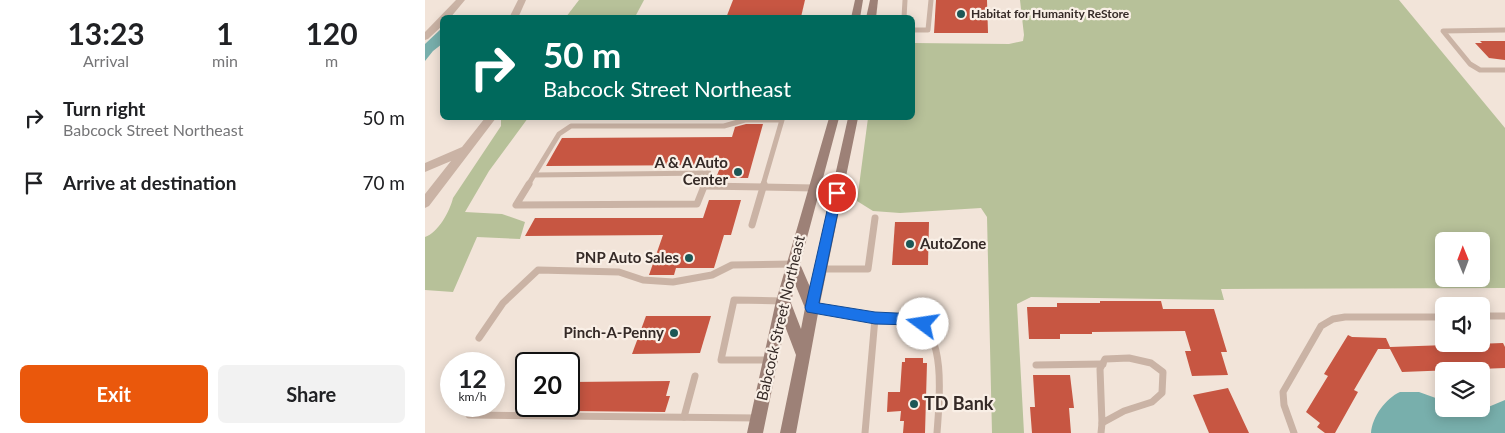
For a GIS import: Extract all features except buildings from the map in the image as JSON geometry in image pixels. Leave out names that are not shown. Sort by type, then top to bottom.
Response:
[{"type":"main road","points":[[856,15],[859,0]]},
{"type":"main road","points":[[872,15],[874,0]]},
{"type":"main road","name":"Babcock Street Northeast","points":[[755,433],[783,301],[833,120]]},
{"type":"main road","name":"Babcock Street Northeast","points":[[788,433],[820,269],[853,120]]},
{"type":"main road","points":[[793,264],[812,308]]},
{"type":"main road","points":[[783,301],[803,355]]},
{"type":"street","points":[[446,15],[461,0]]},
{"type":"street","points":[[514,15],[522,0]]},
{"type":"street","points":[[425,37],[440,21]]},
{"type":"street","points":[[425,203],[489,120]]},
{"type":"street","points":[[425,168],[463,152]]},
{"type":"lane","points":[[904,15],[905,0]]},
{"type":"lane","points":[[915,30],[928,30],[931,0]]},
{"type":"lane","points":[[1505,30],[1443,31],[1470,64],[1480,70],[1505,70]]},
{"type":"lane","points":[[534,175],[709,173],[697,204],[516,205],[534,175],[559,134],[571,126],[724,126],[731,122],[748,120]]},
{"type":"lane","points":[[752,225],[781,120]]},
{"type":"lane","points":[[703,186],[813,188]]},
{"type":"lane","points":[[820,269],[868,269],[875,218]]},
{"type":"lane","points":[[479,338],[503,303],[538,270],[619,272],[643,280],[673,282],[711,275],[732,265],[793,264]]},
{"type":"lane","points":[[770,360],[721,360],[734,300],[783,301]]},
{"type":"lane","points":[[812,308],[875,318],[917,320],[923,324],[931,335],[935,346],[939,390],[937,433]]},
{"type":"lane","points":[[1294,433],[1284,405],[1283,392],[1321,326],[1333,318],[1435,316]]},
{"type":"lane","points":[[1490,316],[1505,316]]},
{"type":"lane","points":[[865,433],[875,318]]},
{"type":"lane","points":[[1101,433],[1100,369],[1105,359],[1123,357],[1142,359],[1156,365],[1163,372],[1163,393],[1152,402],[1124,411],[1102,423]]},
{"type":"lane","points":[[1036,365],[1103,364]]},
{"type":"lane","points":[[684,417],[695,376]]},
{"type":"lane","points":[[505,415],[758,418]]},
{"type":"green space","points":[[579,0],[644,0],[636,15],[568,15]]},
{"type":"green space","points":[[1020,0],[1399,0],[1505,128],[1505,288],[1221,289],[1224,300],[1031,297],[1017,304],[1024,433],[992,433],[987,217],[981,208],[900,213],[873,211],[857,201],[868,120],[915,120],[915,43],[1009,44],[1023,41]]},
{"type":"green space","points":[[501,120],[527,120],[489,171],[465,212],[502,214],[525,222],[520,239],[477,237],[453,292],[425,290],[425,237],[430,235],[443,221],[453,198],[501,126]]},
{"type":"water","points":[[440,30],[440,46],[425,61],[425,44]]},
{"type":"water","points":[[1400,392],[1419,392],[1435,398],[1435,417],[1490,417],[1490,406],[1505,400],[1505,433],[1371,433],[1377,415],[1385,403]]},
{"type":"place","name":"Habitat for Humanity ReStore","points":[[961,14]]},
{"type":"place","name":"A & A Auto Center","points":[[738,172]]},
{"type":"place","name":"AutoZone","points":[[910,244]]},
{"type":"place","name":"PNP Auto Sales","points":[[689,258]]},
{"type":"place","name":"Pinch-A-Penny","points":[[674,333]]},
{"type":"place","name":"TD Bank","points":[[914,404]]},
{"type":"route","points":[[837,193],[812,308],[875,318],[907,318],[917,320],[923,324]]}]
